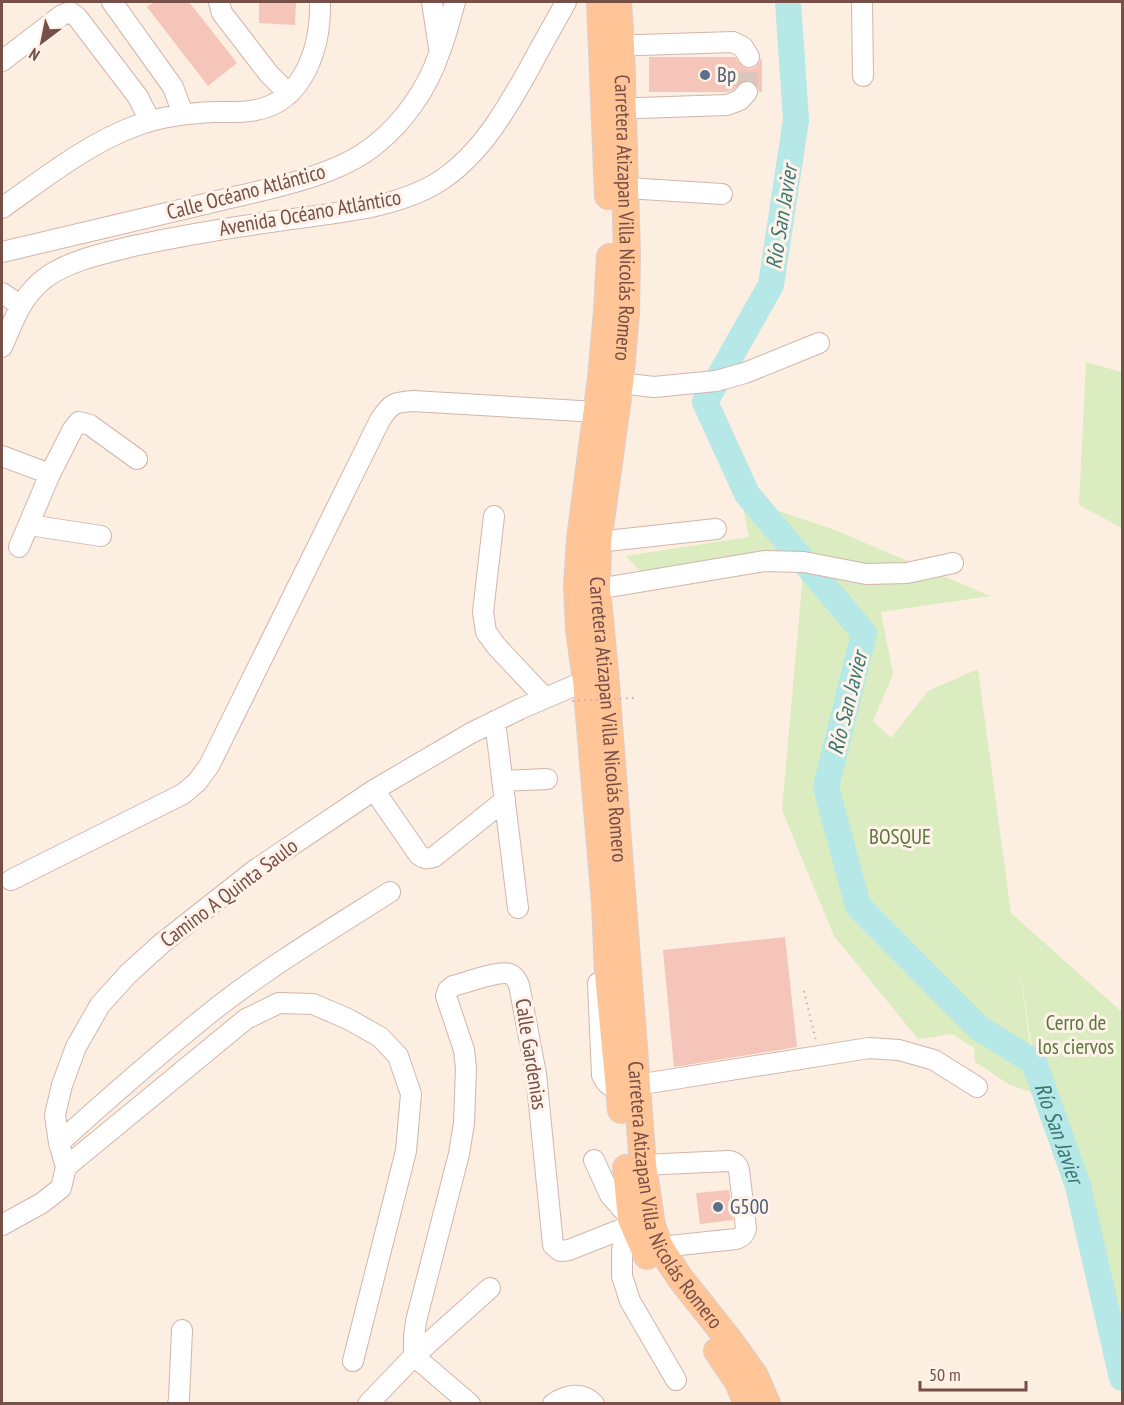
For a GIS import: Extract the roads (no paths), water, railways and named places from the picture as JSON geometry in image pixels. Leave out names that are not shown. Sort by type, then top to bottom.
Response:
[{"type":"main road","name":"Carretera Atizapan Villa Nicolás Romero","points":[[600,2],[612,46]]},
{"type":"main road","name":"Carretera Atizapan Villa Nicolás Romero","points":[[589,630],[577,586],[580,539],[597,411],[607,311],[614,109],[612,46],[618,2]]},
{"type":"main road","name":"Carretera Atizapan Villa Nicolás Romero","points":[[614,109],[625,187],[626,313],[620,382],[598,542],[597,589],[589,630],[587,684],[605,903],[608,974],[652,1226],[660,1246],[680,1278],[755,1376],[766,1404]]},
{"type":"main road","name":"Carretera Atizapan Villa Nicolás Romero","points":[[587,684],[627,1086],[629,1223],[666,1288],[718,1352],[738,1382],[747,1404]]},
{"type":"street","points":[[219,2],[222,13],[269,74],[289,94]]},
{"type":"street","points":[[2,208],[100,142],[150,121],[183,114],[258,110],[274,104],[289,94],[306,73],[318,34],[320,2]]},
{"type":"street","points":[[432,2],[439,54]]},
{"type":"street","name":"Calle Océano Atlántico","points":[[2,252],[288,184],[347,163],[374,146],[396,126],[415,102],[439,54],[455,2]]},
{"type":"street","name":"Avenida Océano Atlántico","points":[[2,347],[7,298],[32,291],[48,276],[70,265],[101,254],[147,243],[397,200],[420,192],[444,178],[471,155],[492,130],[566,2]]},
{"type":"street","points":[[862,2],[863,76]]},
{"type":"street","points":[[115,3],[173,87],[183,114]]},
{"type":"street","points":[[2,61],[62,15],[70,12],[77,17],[138,97],[150,121]]},
{"type":"street","points":[[612,46],[733,42],[743,47],[749,57]]},
{"type":"street","points":[[614,109],[728,105],[740,100],[747,92]]},
{"type":"street","points":[[625,187],[722,194]]},
{"type":"street","points":[[620,382],[654,387],[716,381],[745,373],[819,343]]},
{"type":"street","points":[[11,880],[183,794],[197,782],[209,766],[387,409],[398,402],[413,401],[597,411]]},
{"type":"street","points":[[19,547],[50,474],[73,429],[79,422],[90,425],[137,459]]},
{"type":"street","points":[[2,456],[50,474]]},
{"type":"street","points":[[494,516],[483,612],[486,632],[545,698]]},
{"type":"street","points":[[28,525],[101,536]]},
{"type":"street","points":[[598,542],[716,529]]},
{"type":"street","points":[[597,589],[764,561],[804,562],[866,574],[907,573],[953,563]]},
{"type":"street","name":"Camino A Quinta Saulo","points":[[66,1167],[59,1143],[55,1115],[62,1085],[76,1047],[100,1005],[128,974],[161,944],[255,870],[374,790],[495,721],[545,698],[587,684]]},
{"type":"street","points":[[495,721],[518,908]]},
{"type":"street","points":[[374,790],[418,855],[428,859],[434,857],[504,791],[547,779]]},
{"type":"street","points":[[59,1143],[136,1073],[217,1008],[302,948],[390,892]]},
{"type":"street","name":"Calle Gardenias","points":[[414,1356],[416,1322],[459,1154],[464,1123],[466,1068],[464,1050],[446,996],[448,990],[453,986],[500,973],[508,973],[515,977],[519,985],[536,1074],[554,1245],[560,1251],[568,1250],[629,1223]]},
{"type":"street","points":[[2,1225],[42,1203],[61,1188],[66,1167],[246,1018],[279,1003],[313,1004],[348,1019],[380,1037],[398,1056],[411,1094],[406,1151],[353,1361]]},
{"type":"street","points":[[627,1086],[869,1048],[899,1050],[934,1060],[977,1087]]},
{"type":"street","points":[[594,1160],[610,1195],[629,1223],[622,1251],[622,1276],[630,1301],[676,1380]]},
{"type":"street","points":[[643,1165],[728,1161],[737,1165],[739,1170],[746,1228],[741,1237],[660,1246]]},
{"type":"street","points":[[368,1404],[414,1356],[490,1288]]},
{"type":"street","points":[[178,1404],[182,1330]]},
{"type":"street","points":[[414,1356],[470,1404]]},
{"type":"street","points":[[553,1404],[564,1396],[577,1395],[591,1400],[594,1404]]},
{"type":"waterway","name":"Río San Javier","points":[[788,2],[796,120],[771,285],[705,402],[747,494],[864,633],[826,787],[858,906],[979,1028],[1034,1062],[1078,1186],[1122,1378]]},
{"type":"tunnel","points":[[747,92],[749,57]]},
{"type":"place","name":"Bp","points":[[705,75]]},
{"type":"place","name":"G500","points":[[718,1207]]},
{"type":"park label","name":"BOSQUE","points":[[900,837]]},
{"type":"park label","name":"Cerro de los ciervos","points":[[1076,1035]]}]
